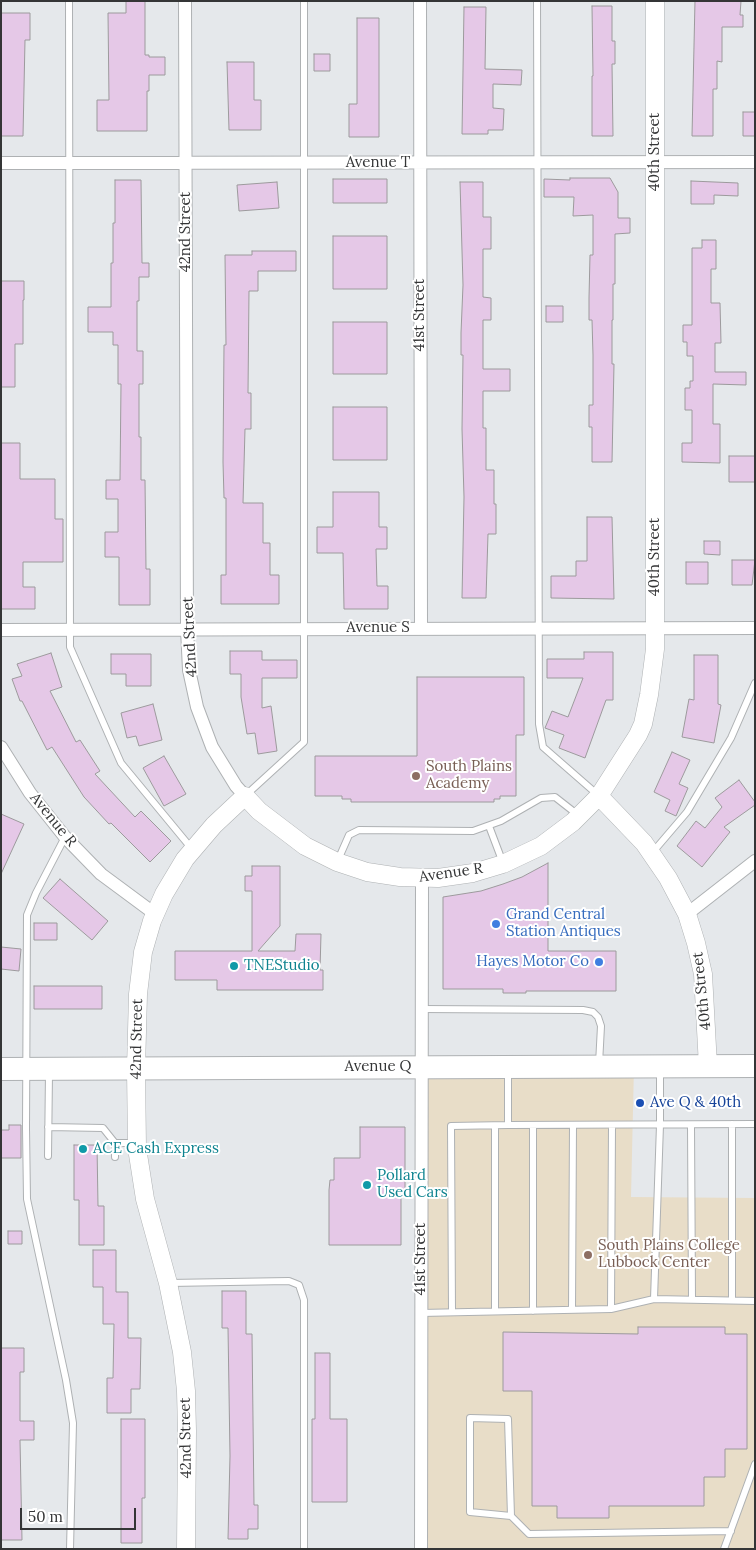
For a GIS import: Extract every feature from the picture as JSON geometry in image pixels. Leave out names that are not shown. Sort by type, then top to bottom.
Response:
[{"type":"highway","name":"Avenue Q","points":[[1,1069],[755,1066]]},
{"type":"street","name":"42nd Street","points":[[185,1],[187,629],[189,670],[197,707],[212,747],[236,786],[245,796],[214,825],[192,850],[164,894],[155,914],[143,952],[138,994],[137,1142],[145,1199],[168,1283],[182,1352],[186,1391],[186,1549]]},
{"type":"street","name":"41st Street","points":[[420,1],[421,628]]},
{"type":"street","name":"40th Street","points":[[654,1],[655,649],[643,724],[599,796],[622,819],[651,854],[668,878],[687,914],[703,974],[708,1066]]},
{"type":"street","name":"Avenue T","points":[[1,163],[755,162]]},
{"type":"street","name":"Avenue S","points":[[1,630],[755,628]]},
{"type":"street","name":"Avenue R","points":[[3,754],[30,793],[65,837],[101,874],[155,914]]},
{"type":"street","name":"Avenue R","points":[[245,796],[259,811],[305,846],[337,862],[367,872],[422,878],[473,873],[503,864],[541,846],[579,816],[599,796]]},
{"type":"street","points":[[687,914],[755,861]]},
{"type":"street","name":"41st Street","points":[[421,1549],[422,878]]},
{"type":"lane","points":[[69,1],[70,646],[121,763],[192,850]]},
{"type":"lane","points":[[245,796],[304,742],[304,1]]},
{"type":"lane","points":[[537,1],[539,724],[543,747],[599,796]]},
{"type":"lane","points":[[651,854],[687,812],[731,738],[755,683]]},
{"type":"lane","points":[[337,862],[349,835],[359,830],[473,831],[501,821],[540,798],[554,797],[579,816]]},
{"type":"lane","points":[[489,826],[503,864]]},
{"type":"lane","points":[[65,837],[36,893],[27,915],[26,1069],[27,1199],[66,1380],[72,1423],[70,1549]]},
{"type":"lane","points":[[422,1008],[584,1010],[593,1012],[598,1016],[600,1026],[599,1066]]},
{"type":"lane","points":[[654,1299],[660,1125],[660,1066]]},
{"type":"lane","points":[[508,1067],[508,1126]]},
{"type":"lane","points":[[48,1156],[49,1069]]},
{"type":"lane","points":[[732,1124],[732,1300]]},
{"type":"lane","points":[[452,1312],[451,1126],[755,1124]]},
{"type":"lane","points":[[572,1310],[573,1125]]},
{"type":"lane","points":[[611,1309],[612,1125]]},
{"type":"lane","points":[[691,1125],[692,1299]]},
{"type":"lane","points":[[494,1126],[495,1311]]},
{"type":"lane","points":[[533,1126],[533,1310]]},
{"type":"lane","points":[[48,1127],[103,1128],[115,1143],[115,1157]]},
{"type":"lane","points":[[115,1143],[137,1142]]},
{"type":"lane","points":[[168,1283],[289,1281],[298,1285],[304,1300],[304,1549]]},
{"type":"lane","points":[[421,1313],[611,1309],[654,1299],[755,1300]]},
{"type":"lane","points":[[511,1516],[508,1419],[470,1418],[470,1512],[511,1516],[529,1534],[731,1531]]},
{"type":"lane","points":[[724,1549],[755,1464]]},
{"type":"shaded area","name":"South Plains College Lubbock Center","points":[[634,1066],[631,1197],[755,1198],[755,1549],[421,1549],[422,1067]]},
{"type":"building","points":[[126,1],[145,1],[145,55],[149,55],[149,57],[165,57],[165,75],[149,75],[147,131],[97,131],[97,100],[109,100],[108,13],[126,13]]},
{"type":"building","points":[[695,1],[741,1],[740,15],[743,15],[743,27],[722,27],[722,62],[717,61],[717,89],[713,89],[713,136],[692,136]]},
{"type":"building","points":[[592,6],[612,6],[612,41],[615,41],[615,64],[612,64],[613,136],[592,136]]},
{"type":"building","points":[[464,7],[486,7],[485,69],[522,70],[521,85],[493,84],[493,108],[504,109],[503,130],[488,130],[488,134],[462,134]]},
{"type":"building","points":[[1,13],[30,13],[30,40],[25,40],[23,136],[1,136]]},
{"type":"building","points":[[357,18],[379,18],[379,137],[349,137],[349,104],[357,104]]},
{"type":"building","points":[[314,54],[330,54],[330,71],[314,71]]},
{"type":"building","points":[[227,62],[254,62],[254,100],[261,100],[261,130],[229,130]]},
{"type":"building","points":[[743,112],[755,112],[755,136],[743,136]]},
{"type":"building","points":[[570,178],[610,178],[618,192],[618,218],[630,218],[630,233],[615,234],[615,284],[613,284],[612,320],[612,364],[614,364],[612,462],[592,462],[592,427],[589,427],[589,405],[593,405],[592,320],[589,320],[589,298],[590,255],[593,255],[593,215],[573,216],[574,197],[544,197],[544,179],[570,180]]},
{"type":"building","points":[[333,179],[387,179],[387,203],[333,203]]},
{"type":"building","points":[[115,180],[141,180],[142,263],[149,263],[149,277],[139,277],[137,351],[143,351],[143,384],[139,384],[139,437],[141,437],[141,480],[145,480],[146,569],[150,569],[150,605],[119,605],[119,557],[105,557],[105,532],[118,532],[118,499],[106,499],[106,480],[120,480],[121,384],[118,384],[118,345],[113,345],[113,332],[88,332],[88,307],[111,307]]},
{"type":"building","points":[[691,181],[738,183],[738,196],[714,195],[714,204],[691,204]]},
{"type":"building","points":[[277,182],[279,208],[239,211],[237,185]]},
{"type":"building","points":[[460,182],[483,182],[483,217],[491,217],[491,249],[483,249],[483,297],[491,298],[491,320],[483,320],[483,369],[510,369],[510,391],[483,391],[483,428],[486,428],[486,470],[494,470],[494,504],[496,504],[496,534],[488,534],[486,598],[462,598],[464,497],[462,429],[463,355],[461,355],[461,333],[463,285]]},
{"type":"building","points":[[333,236],[387,236],[387,289],[333,289]]},
{"type":"building","points":[[702,240],[716,240],[716,269],[711,269],[711,303],[720,303],[721,343],[715,343],[715,372],[746,372],[746,385],[713,384],[713,424],[720,424],[720,463],[682,462],[682,443],[692,443],[692,410],[685,410],[685,388],[690,388],[690,381],[693,381],[693,356],[687,356],[687,342],[683,342],[683,325],[692,325],[692,248],[702,248]]},
{"type":"building","points":[[252,251],[296,251],[296,271],[258,271],[258,291],[249,291],[248,393],[251,393],[251,429],[245,429],[243,503],[263,503],[263,543],[270,543],[270,575],[279,575],[279,604],[221,604],[221,575],[226,575],[226,498],[224,498],[223,462],[224,345],[226,345],[225,255],[252,255]]},
{"type":"building","points":[[1,281],[24,281],[23,344],[15,344],[15,387],[1,387]]},
{"type":"building","points":[[546,306],[563,306],[563,322],[546,322]]},
{"type":"building","points":[[333,322],[387,322],[387,374],[333,374]]},
{"type":"building","points":[[333,407],[387,407],[387,460],[333,460]]},
{"type":"building","points":[[1,443],[20,443],[20,479],[55,479],[55,519],[63,519],[63,562],[23,562],[23,587],[35,587],[35,609],[1,609]]},
{"type":"building","points":[[729,456],[755,456],[755,482],[729,482]]},
{"type":"building","points":[[333,492],[379,492],[379,527],[387,527],[387,549],[376,549],[377,586],[388,586],[388,609],[344,609],[343,553],[317,553],[317,527],[333,527]]},
{"type":"building","points":[[587,517],[612,517],[614,599],[551,598],[551,576],[576,576],[576,561],[587,561]]},
{"type":"building","points":[[704,541],[720,541],[720,555],[704,554]]},
{"type":"building","points":[[732,560],[755,560],[752,585],[732,585]]},
{"type":"building","points":[[686,562],[708,562],[708,584],[686,584]]},
{"type":"building","points":[[230,651],[262,651],[262,660],[297,660],[297,678],[262,678],[262,708],[271,706],[277,751],[258,754],[255,733],[247,734],[241,697],[241,674],[230,674]]},
{"type":"building","points":[[584,652],[613,652],[613,700],[606,700],[585,758],[559,748],[564,735],[545,728],[552,711],[568,717],[583,678],[547,678],[547,659],[584,659]]},
{"type":"building","points":[[51,653],[62,687],[50,691],[76,742],[80,740],[100,771],[95,774],[135,817],[141,811],[171,841],[150,862],[111,823],[109,824],[84,797],[52,747],[47,750],[22,701],[20,701],[12,679],[22,676],[17,664]]},
{"type":"building","points":[[111,654],[151,654],[151,686],[126,686],[126,674],[111,674]]},
{"type":"building","points":[[694,655],[718,655],[718,704],[721,705],[714,743],[682,737],[689,699],[694,700]]},
{"type":"building","points":[[417,677],[524,677],[524,735],[516,735],[516,796],[500,796],[500,799],[494,799],[494,802],[351,802],[351,799],[342,799],[342,796],[315,796],[315,756],[417,756]]},
{"type":"building","points":[[153,704],[162,740],[139,746],[136,736],[127,738],[121,713]]},
{"type":"building","points":[[672,752],[690,760],[679,784],[688,788],[676,816],[665,811],[670,800],[654,792]]},
{"type":"building","points":[[164,756],[186,794],[164,806],[143,768]]},
{"type":"building","points":[[739,780],[755,802],[755,805],[724,827],[730,832],[702,867],[677,846],[696,821],[705,828],[722,807],[715,798]]},
{"type":"building","points":[[1,814],[24,824],[1,874]]},
{"type":"building","name":"Grand Central Station Antiques","points":[[548,863],[548,951],[616,951],[616,991],[526,991],[526,993],[503,993],[503,989],[443,989],[443,897],[481,891],[503,884],[522,877]]},
{"type":"building","points":[[252,866],[280,866],[280,926],[258,951],[295,951],[296,934],[321,934],[320,970],[323,970],[323,990],[217,990],[217,980],[175,980],[175,951],[252,951],[252,891],[245,891],[245,876],[252,876]]},
{"type":"building","points":[[60,879],[108,921],[92,940],[43,898]]},
{"type":"building","points":[[34,923],[57,923],[57,940],[34,940]]},
{"type":"building","points":[[1,947],[21,949],[19,971],[1,969]]},
{"type":"building","points":[[34,986],[102,986],[102,1009],[34,1009]]},
{"type":"building","points":[[9,1125],[21,1125],[21,1158],[1,1158],[1,1130],[9,1130]]},
{"type":"building","name":"Pollard Used Cars","points":[[360,1127],[405,1127],[405,1191],[401,1191],[401,1245],[329,1245],[329,1190],[330,1180],[334,1180],[334,1158],[360,1158]]},
{"type":"building","points":[[74,1145],[97,1145],[98,1206],[104,1206],[104,1245],[79,1245],[79,1200],[74,1200]]},
{"type":"building","points":[[8,1231],[22,1231],[22,1244],[8,1244]]},
{"type":"building","points":[[93,1250],[116,1250],[116,1292],[128,1292],[128,1338],[141,1338],[140,1389],[131,1389],[131,1413],[107,1413],[107,1378],[113,1378],[114,1324],[103,1324],[103,1287],[93,1287]]},
{"type":"building","points":[[222,1291],[246,1291],[246,1334],[252,1334],[254,1505],[258,1505],[258,1529],[248,1529],[248,1539],[228,1539],[230,1456],[228,1328],[222,1328]]},
{"type":"building","points":[[638,1327],[725,1327],[725,1334],[747,1334],[747,1449],[725,1449],[725,1477],[704,1477],[704,1506],[609,1506],[609,1518],[557,1518],[557,1506],[532,1506],[532,1391],[503,1391],[503,1332],[638,1334]]},
{"type":"building","points":[[1,1348],[24,1348],[24,1372],[20,1372],[20,1421],[34,1421],[34,1440],[20,1440],[22,1540],[1,1540]]},
{"type":"building","points":[[315,1353],[330,1353],[330,1419],[347,1419],[347,1502],[312,1502],[312,1419],[315,1419]]},
{"type":"building","points":[[121,1419],[145,1419],[145,1498],[142,1498],[142,1543],[121,1543]]},
{"type":"place","name":"South Plains Academy","points":[[416,776]]},
{"type":"place","name":"Grand Central Station Antiques","points":[[496,924]]},
{"type":"place","name":"Hayes Motor Co","points":[[599,962]]},
{"type":"place","name":"TNEStudio","points":[[234,966]]},
{"type":"place","name":"Ave Q & 40th","points":[[640,1103]]},
{"type":"place","name":"ACE Cash Express","points":[[83,1149]]},
{"type":"place","name":"Pollard Used Cars","points":[[367,1185]]},
{"type":"place","name":"South Plains College Lubbock Center","points":[[588,1255]]}]
